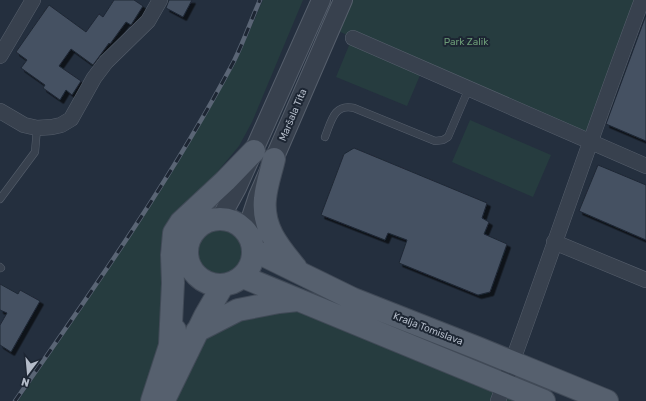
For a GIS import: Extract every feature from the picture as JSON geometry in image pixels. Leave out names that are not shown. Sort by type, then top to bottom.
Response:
[{"type":"main road","points":[[170,344],[173,283],[172,255],[174,233],[180,222],[225,181],[254,151]]},
{"type":"main road","points":[[274,159],[265,199],[266,220],[272,236],[300,274]]},
{"type":"main road","points":[[164,401],[212,303],[233,281],[249,269],[252,260],[250,241],[239,225],[230,220],[220,219],[201,225],[193,232],[188,241],[188,261],[192,270],[198,277],[206,282],[214,285],[233,281],[298,300],[501,393],[544,401]]},
{"type":"main road","name":"Kralja Tomislava","points":[[250,241],[300,274],[353,299],[513,362],[606,401]]},
{"type":"main road","points":[[152,401],[186,298],[192,270]]},
{"type":"main road","points":[[197,331],[238,310],[276,302],[298,300]]},
{"type":"street","points":[[0,56],[33,0]]},
{"type":"street","points":[[0,111],[24,125],[37,128],[61,125],[71,119],[94,78],[106,62],[148,21],[160,0]]},
{"type":"street","name":"Maršala Tita","points":[[220,219],[237,188],[321,0]]},
{"type":"street","name":"Maršala Tita","points":[[250,241],[258,196],[343,0]]},
{"type":"street","points":[[501,393],[642,0]]},
{"type":"street","points":[[353,38],[646,166]]},
{"type":"street","points":[[554,242],[646,280]]},
{"type":"lane","points":[[325,137],[336,112],[341,108],[348,106],[435,141],[443,140],[448,137],[469,88]]},
{"type":"lane","points":[[0,198],[35,152],[37,128]]},
{"type":"green space","points":[[263,0],[303,0],[252,122],[239,146],[208,183],[165,228],[160,250],[162,270],[162,336],[141,401],[18,401],[130,237],[194,135],[236,62]]},
{"type":"green space","name":"Park Zalik","points":[[343,0],[642,0],[591,141],[331,28]]},
{"type":"green space","points":[[350,43],[421,73],[407,106],[336,77]]},
{"type":"green space","points":[[470,120],[551,155],[533,197],[452,162]]},
{"type":"green space","points":[[220,221],[232,224],[242,230],[248,240],[251,252],[248,264],[242,274],[232,280],[220,283],[208,280],[198,274],[192,264],[189,252],[192,240],[198,230],[208,224]]},
{"type":"green space","points":[[279,302],[544,401],[163,401],[197,331]]},
{"type":"building","points":[[114,0],[134,0],[143,6],[131,25],[126,22],[93,65],[71,49],[59,66],[81,81],[72,95],[66,90],[60,100],[43,88],[45,85],[21,68],[27,60],[16,52],[49,5],[86,32],[99,14],[103,17]]},
{"type":"building","points":[[169,0],[192,0],[183,17],[166,8]]},
{"type":"building","points":[[646,15],[646,141],[606,124]]},
{"type":"building","points":[[354,148],[487,203],[482,218],[489,222],[484,234],[507,244],[490,292],[478,295],[399,263],[407,240],[388,233],[385,240],[321,215],[344,154]]},
{"type":"building","points":[[598,165],[646,185],[646,240],[579,211]]},
{"type":"building","points":[[0,284],[18,294],[20,290],[40,301],[11,352],[0,345],[0,325],[7,313],[0,310]]},
{"type":"railway","points":[[15,401],[130,234],[184,149],[234,61],[260,0]]}]
